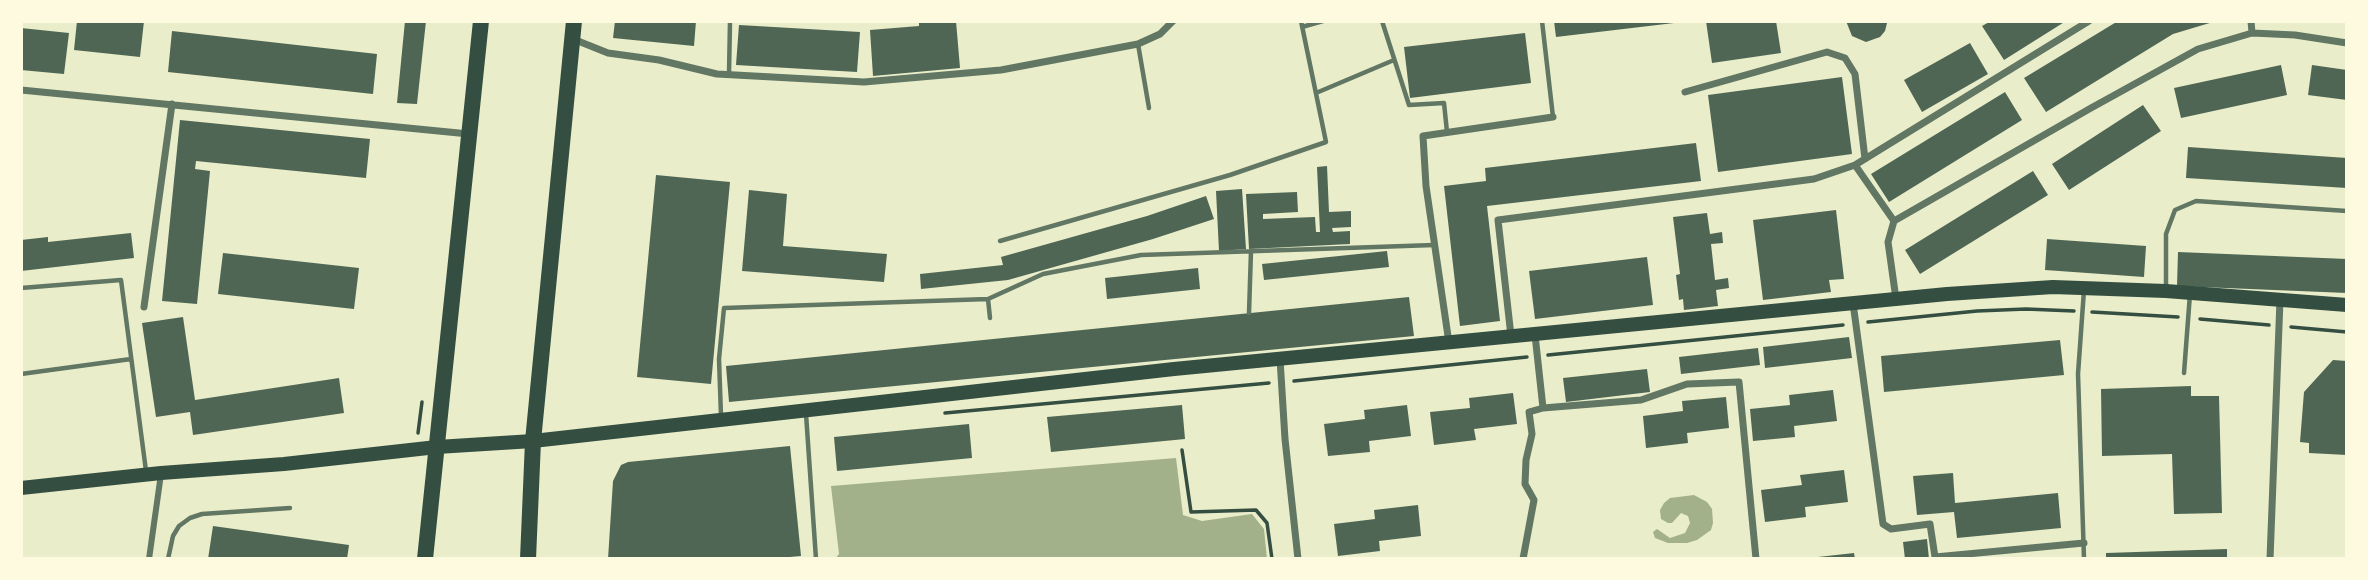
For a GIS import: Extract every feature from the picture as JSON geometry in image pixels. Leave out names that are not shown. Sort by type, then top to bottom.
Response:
[{"type":"main road","points":[[425,559],[481,21]]},
{"type":"main road","points":[[528,559],[533,441],[573,21]]},
{"type":"main road","points":[[21,488],[437,447],[533,441],[806,410],[997,382],[1252,356],[1280,358],[1896,299],[2053,287],[2166,291],[2347,305]]},
{"type":"street","points":[[572,38],[608,52],[729,74],[864,82],[1001,70],[1138,44],[1160,34],[1173,21]]},
{"type":"street","points":[[1511,336],[1498,220],[1814,179],[1855,165],[2089,21]]},
{"type":"street","points":[[2251,21],[2252,33]]},
{"type":"street","points":[[1896,299],[1888,243],[1894,221],[2198,50],[2252,33],[2295,35],[2347,43]]},
{"type":"street","points":[[1685,92],[1827,52],[1845,58],[1855,74],[1865,159]]},
{"type":"street","points":[[21,90],[470,134]]},
{"type":"street","points":[[144,307],[172,104]]},
{"type":"street","points":[[1449,343],[1426,186],[1423,136],[1553,117]]},
{"type":"street","points":[[1855,165],[1894,221]]},
{"type":"street","points":[[2270,559],[2280,300]]},
{"type":"street","points":[[1853,303],[1883,524],[1891,528],[1930,524],[1935,556],[2084,543]]},
{"type":"street","points":[[1535,334],[1542,408]]},
{"type":"street","points":[[1280,358],[1298,559]]},
{"type":"street","points":[[1523,559],[1534,500],[1525,484],[1526,460],[1532,434],[1529,412],[1542,408],[1641,400],[1687,384],[1739,382],[1756,559]]},
{"type":"street","points":[[149,559],[154,474]]},
{"type":"lane","points":[[729,74],[730,21]]},
{"type":"lane","points":[[1000,241],[1230,175],[1326,142],[1301,21]]},
{"type":"lane","points":[[1302,27],[1323,21]]},
{"type":"lane","points":[[1382,21],[1409,105],[1444,103],[1447,132]]},
{"type":"lane","points":[[1542,21],[1553,117]]},
{"type":"lane","points":[[1138,44],[1149,108]]},
{"type":"lane","points":[[1316,93],[1394,60]]},
{"type":"lane","points":[[2166,291],[2166,234],[2175,210],[2196,201],[2347,211]]},
{"type":"lane","points":[[721,419],[719,359],[724,308],[988,299],[1043,274],[1141,255],[1434,245]]},
{"type":"lane","points":[[1249,313],[1251,251]]},
{"type":"lane","points":[[21,288],[121,281],[131,359],[154,474]]},
{"type":"lane","points":[[2084,289],[2078,374],[2084,559]]},
{"type":"lane","points":[[2184,373],[2190,293]]},
{"type":"lane","points":[[988,299],[990,318]]},
{"type":"lane","points":[[21,374],[131,359]]},
{"type":"lane","points":[[806,410],[816,559]]},
{"type":"lane","points":[[169,559],[173,536],[190,518],[202,514],[290,508]]},
{"type":"path","points":[[943,413],[1282,382],[1977,311],[2082,311],[2347,332]]},
{"type":"path","points":[[1182,450],[1191,512],[1256,510],[1268,523],[1272,559]]},
{"type":"shaded area","points":[[1176,458],[1183,515],[1202,521],[1252,514],[1264,529],[1267,559],[835,559],[839,554],[831,486]]},
{"type":"shaded area","points":[[1694,495],[1707,502],[1712,509],[1711,530],[1697,540],[1687,543],[1668,543],[1655,538],[1653,532],[1657,529],[1670,538],[1685,533],[1690,523],[1688,516],[1681,513],[1672,523],[1668,523],[1661,519],[1660,510],[1670,498]]},
{"type":"building","points":[[77,21],[144,21],[140,57],[74,50]]},
{"type":"building","points":[[405,21],[426,21],[417,104],[397,103]]},
{"type":"building","points":[[615,21],[696,21],[694,46],[613,38]]},
{"type":"building","points":[[919,21],[956,21],[960,68],[873,76],[870,30],[919,26]]},
{"type":"building","points":[[1554,21],[1674,21],[1674,23],[1556,37]]},
{"type":"building","points":[[1706,21],[1776,21],[1781,53],[1712,63]]},
{"type":"building","points":[[1846,21],[1887,23],[1880,37],[1866,42],[1852,36]]},
{"type":"building","points":[[1991,21],[2066,21],[2004,60],[1982,26]]},
{"type":"building","points":[[2118,21],[2213,22],[2173,34],[2046,112],[2024,78]]},
{"type":"building","points":[[739,25],[860,32],[857,72],[736,65]]},
{"type":"building","points":[[21,28],[69,33],[64,74],[21,70]]},
{"type":"building","points":[[172,31],[377,54],[373,94],[168,72]]},
{"type":"building","points":[[1525,33],[1531,83],[1410,98],[1404,47]]},
{"type":"building","points":[[1970,43],[1988,74],[1922,112],[1904,80]]},
{"type":"building","points":[[2281,65],[2287,95],[2181,118],[2174,88]]},
{"type":"building","points":[[2312,65],[2347,70],[2347,100],[2308,95]]},
{"type":"building","points":[[1842,77],[1852,154],[1718,172],[1708,95]]},
{"type":"building","points":[[2005,92],[2022,120],[1889,202],[1871,174]]},
{"type":"building","points":[[2143,105],[2161,131],[2069,190],[2052,164]]},
{"type":"building","points":[[180,120],[370,139],[366,178],[196,161],[195,169],[210,171],[197,304],[162,301]]},
{"type":"building","points":[[1696,143],[1701,181],[1487,206],[1500,321],[1460,326],[1444,186],[1486,181],[1485,168]]},
{"type":"building","points":[[2188,147],[2347,158],[2347,188],[2186,178]]},
{"type":"building","points":[[1327,166],[1329,212],[1351,211],[1351,227],[1332,228],[1333,232],[1350,231],[1350,244],[1249,249],[1246,194],[1297,192],[1298,212],[1263,214],[1263,219],[1315,217],[1316,232],[1320,232],[1317,167]]},
{"type":"building","points":[[2033,171],[2048,195],[1920,274],[1905,250]]},
{"type":"building","points":[[656,175],[730,182],[711,384],[637,377]]},
{"type":"building","points":[[1242,189],[1246,249],[1219,251],[1216,191]]},
{"type":"building","points":[[749,190],[787,194],[783,246],[887,254],[884,282],[742,271]]},
{"type":"building","points":[[1206,196],[1214,219],[1153,239],[1008,280],[921,289],[920,274],[1003,265],[1001,257],[1147,216]]},
{"type":"building","points":[[1836,210],[1844,279],[1829,280],[1831,292],[1763,300],[1753,220]]},
{"type":"building","points":[[1707,213],[1710,234],[1722,232],[1723,243],[1711,244],[1715,280],[1728,278],[1729,288],[1716,290],[1718,306],[1684,310],[1683,299],[1679,300],[1676,275],[1680,274],[1673,217]]},
{"type":"building","points":[[131,233],[134,258],[21,271],[21,240],[48,237],[48,242]]},
{"type":"building","points":[[2047,239],[2146,246],[2144,277],[2045,270]]},
{"type":"building","points":[[1387,251],[1389,267],[1264,280],[1262,264]]},
{"type":"building","points":[[2178,252],[2347,259],[2347,293],[2177,286]]},
{"type":"building","points":[[223,253],[359,268],[354,309],[218,294]]},
{"type":"building","points":[[1647,257],[1653,305],[1535,319],[1529,271]]},
{"type":"building","points":[[1198,268],[1200,289],[1107,299],[1105,278]]},
{"type":"building","points":[[1409,297],[1414,336],[729,402],[726,366]]},
{"type":"building","points":[[183,317],[195,400],[339,378],[344,413],[193,435],[190,412],[156,417],[142,323]]},
{"type":"building","points":[[1849,337],[1852,358],[1765,368],[1763,347]]},
{"type":"building","points":[[2060,340],[2064,375],[1884,392],[1881,356]]},
{"type":"building","points":[[1758,348],[1760,365],[1681,374],[1679,357]]},
{"type":"building","points":[[2333,360],[2347,361],[2347,455],[2309,453],[2309,443],[2300,442],[2304,392]]},
{"type":"building","points":[[1647,369],[1650,392],[1566,402],[1563,378]]},
{"type":"building","points":[[2191,386],[2191,396],[2219,396],[2222,513],[2174,514],[2172,454],[2102,456],[2101,389]]},
{"type":"building","points":[[1833,390],[1837,421],[1794,426],[1795,437],[1753,441],[1750,409],[1790,405],[1789,395]]},
{"type":"building","points":[[1513,393],[1517,424],[1474,429],[1476,440],[1434,445],[1430,412],[1470,408],[1469,398]]},
{"type":"building","points":[[1726,397],[1729,428],[1687,433],[1688,443],[1646,448],[1643,416],[1683,411],[1682,401]]},
{"type":"building","points":[[1182,405],[1185,439],[1051,452],[1047,417]]},
{"type":"building","points":[[1407,405],[1411,436],[1369,441],[1370,452],[1328,456],[1324,424],[1365,419],[1364,410]]},
{"type":"building","points":[[969,424],[972,458],[837,471],[834,437]]},
{"type":"building","points":[[790,446],[801,556],[767,559],[608,559],[613,481],[621,465],[628,462]]},
{"type":"building","points":[[1844,470],[1848,502],[1805,507],[1806,517],[1765,522],[1761,490],[1802,485],[1800,475]]},
{"type":"building","points":[[1953,473],[1955,503],[2058,493],[2061,528],[1957,538],[1954,512],[1917,515],[1913,476]]},
{"type":"building","points":[[1418,505],[1421,536],[1379,541],[1380,551],[1338,556],[1334,524],[1375,519],[1374,510]]},
{"type":"building","points":[[213,526],[349,545],[347,559],[208,559]]},
{"type":"building","points":[[1927,539],[1929,559],[1905,559],[1903,542]]},
{"type":"building","points":[[2227,549],[2227,559],[2106,559],[2106,553]]},
{"type":"building","points":[[1854,553],[1855,559],[1818,559],[1818,557]]}]
